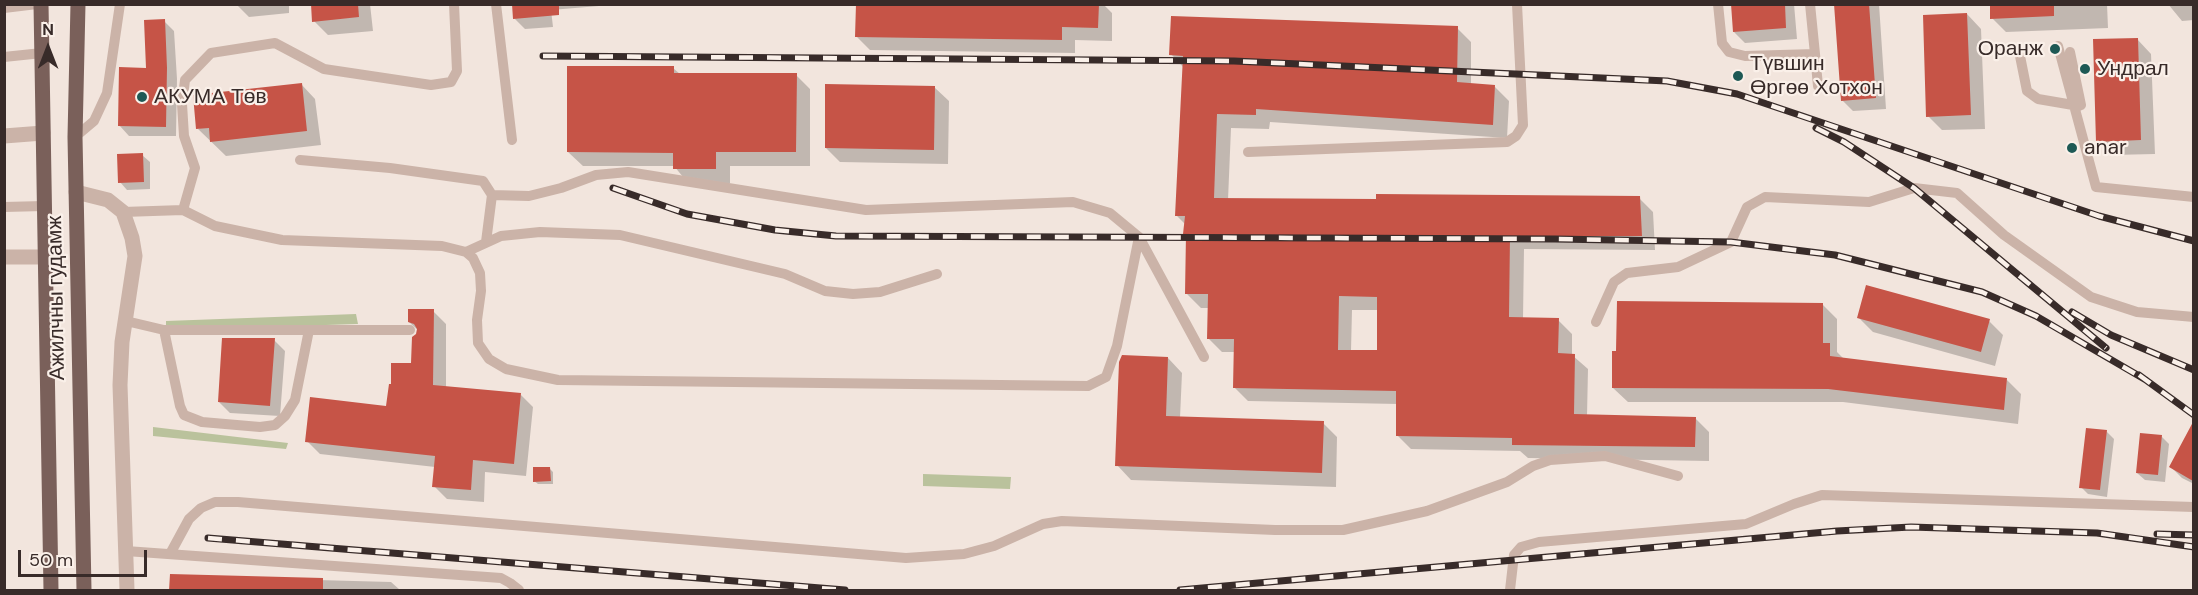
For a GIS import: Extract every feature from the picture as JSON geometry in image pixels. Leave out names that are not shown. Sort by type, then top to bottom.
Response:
[{"type":"main road","name":"Ажилчны гудамж","points":[[39,4],[42,53],[51,591]]},
{"type":"main road","name":"Ажилчны гудамж","points":[[78,4],[75,137],[84,591]]},
{"type":"street","points":[[4,136],[43,133]]},
{"type":"street","points":[[76,192],[108,200],[123,212],[132,238],[135,256],[122,342],[120,385],[127,591]]},
{"type":"street","points":[[4,257],[45,257]]},
{"type":"lane","points":[[5,7],[39,4]]},
{"type":"lane","points":[[75,137],[94,121],[107,93],[120,4]]},
{"type":"lane","points":[[183,210],[195,168],[184,136],[182,104],[185,80],[211,53],[275,44],[324,69],[431,85],[451,82],[457,71],[454,4]]},
{"type":"lane","points":[[496,4],[512,140]]},
{"type":"lane","points":[[1248,152],[1507,142],[1516,135],[1523,124],[1517,4]]},
{"type":"lane","points":[[1719,4],[1722,43],[1730,52],[1745,56],[1815,54]]},
{"type":"lane","points":[[1810,4],[1818,86]]},
{"type":"lane","points":[[2058,46],[2096,187]]},
{"type":"lane","points":[[2070,52],[2096,187]]},
{"type":"lane","points":[[4,57],[42,53]]},
{"type":"lane","points":[[2020,56],[2027,90],[2038,99],[2081,106]]},
{"type":"lane","points":[[300,160],[390,168],[483,181],[492,195],[486,242]]},
{"type":"lane","points":[[492,195],[529,196],[561,188],[596,175],[628,172],[866,210],[1073,202],[1110,213],[1139,237],[1204,357]]},
{"type":"lane","points":[[2096,187],[2193,197]]},
{"type":"lane","points":[[1596,322],[1614,282],[1627,273],[1678,267],[1731,242],[1747,207],[1765,197],[1869,202],[1914,188],[1958,193],[2004,235],[2091,297],[2137,312],[2193,317]]},
{"type":"lane","points":[[4,207],[44,206]]},
{"type":"lane","points":[[123,212],[183,210],[214,226],[282,240],[442,246],[466,252],[473,258],[480,273],[478,344],[489,359],[506,369],[558,380],[1088,386],[1106,377],[1117,346],[1139,237]]},
{"type":"lane","points":[[466,252],[501,236],[540,232],[620,235],[785,274],[825,291],[852,294],[880,292],[937,274]]},
{"type":"lane","points":[[126,321],[164,330],[410,330]]},
{"type":"lane","points":[[164,330],[180,406],[184,415],[202,422],[261,427],[275,425],[285,416],[295,400],[309,330]]},
{"type":"lane","points":[[170,554],[189,519],[201,508],[214,502],[238,502],[906,558],[964,554],[994,546],[1042,524],[1062,521],[1275,530],[1343,530],[1426,511],[1507,482],[1533,466],[1550,460],[1605,456],[1678,476]]},
{"type":"lane","points":[[1510,591],[1514,555],[1521,547],[1539,543],[1746,524],[1822,495],[1978,502],[2193,507]]},
{"type":"lane","points":[[126,551],[501,578],[519,591]]},
{"type":"green space","points":[[356,314],[358,324],[166,330],[166,321]]},
{"type":"green space","points":[[153,427],[288,443],[286,449],[153,436]]},
{"type":"green space","points":[[923,474],[1011,477],[1010,489],[923,486]]},
{"type":"building","points":[[311,4],[358,4],[359,17],[312,22]]},
{"type":"building","points":[[512,4],[559,4],[559,15],[513,19]]},
{"type":"building","points":[[856,4],[1099,4],[1098,28],[1062,27],[1062,40],[855,37]]},
{"type":"building","points":[[1731,4],[1785,4],[1786,28],[1733,32]]},
{"type":"building","points":[[1834,4],[1869,4],[1876,98],[1841,101]]},
{"type":"building","points":[[1990,4],[2054,4],[2054,16],[1990,19]]},
{"type":"building","points":[[1967,13],[1971,115],[1926,117],[1923,15]]},
{"type":"building","points":[[1171,16],[1458,26],[1457,82],[1495,85],[1493,125],[1256,109],[1256,115],[1217,114],[1214,198],[1376,199],[1376,194],[1640,196],[1642,236],[1510,236],[1509,317],[1559,318],[1558,353],[1575,354],[1574,414],[1696,417],[1695,447],[1512,445],[1512,438],[1396,436],[1396,391],[1233,388],[1234,339],[1207,339],[1208,294],[1185,294],[1186,234],[1183,234],[1185,216],[1175,216],[1183,56],[1169,55]],"holes":[[[1339,296],[1377,297],[1377,350],[1338,350]]]},
{"type":"building","name":"АКУМА Төв","points":[[165,19],[166,127],[118,126],[119,67],[146,68],[144,20]]},
{"type":"building","points":[[2138,38],[2141,140],[2096,142],[2093,39]]},
{"type":"building","points":[[567,66],[674,66],[674,73],[797,73],[796,152],[716,152],[716,169],[673,169],[673,153],[567,152]]},
{"type":"building","points":[[302,83],[307,131],[210,142],[209,128],[196,129],[193,95]]},
{"type":"building","points":[[825,84],[935,86],[934,150],[825,148]]},
{"type":"building","points":[[143,153],[144,182],[118,183],[117,154]]},
{"type":"building","points":[[1866,285],[1990,319],[1981,352],[1857,318]]},
{"type":"building","points":[[1617,301],[1823,303],[1823,343],[1830,343],[1830,356],[2007,378],[2004,410],[1828,389],[1612,388],[1612,351],[1616,351]]},
{"type":"building","points":[[408,309],[434,309],[433,385],[521,393],[514,464],[473,460],[471,490],[432,487],[435,456],[305,442],[310,397],[386,406],[389,384],[391,384],[391,363],[411,363],[412,337],[416,334],[417,329],[414,324],[408,322]]},
{"type":"building","points":[[222,338],[275,338],[270,406],[218,402]]},
{"type":"building","points":[[1122,355],[1168,357],[1166,416],[1324,421],[1322,473],[1115,466],[1119,362]]},
{"type":"building","points":[[2193,422],[2193,481],[2169,467]]},
{"type":"building","points":[[2086,428],[2107,430],[2100,490],[2079,488]]},
{"type":"building","points":[[2140,433],[2162,435],[2158,475],[2136,473]]},
{"type":"building","points":[[533,467],[550,467],[551,481],[533,482]]},
{"type":"building","points":[[170,574],[323,578],[323,591],[169,591]]},
{"type":"railway","points":[[543,56],[1234,61],[1667,81],[1737,94],[2099,216],[2194,241]]},
{"type":"railway","points":[[1816,128],[1844,142],[1914,188],[2106,348]]},
{"type":"railway","points":[[613,188],[687,214],[775,230],[836,236],[1555,239],[1731,242],[1835,255],[1982,292],[2036,316],[2146,380]]},
{"type":"railway","points":[[2072,312],[2111,335],[2194,370]]},
{"type":"railway","points":[[2139,375],[2194,415]]},
{"type":"railway","points":[[1180,590],[1837,531],[1911,527],[2097,533],[2194,547]]},
{"type":"railway","points":[[2157,534],[2194,535]]},
{"type":"railway","points":[[208,538],[845,590]]},
{"type":"place","name":"Оранж","points":[[2055,49]]},
{"type":"place","name":"Ундрал","points":[[2085,69]]},
{"type":"place","name":"Түвшин Өргөө Хотхон","points":[[1738,76]]},
{"type":"place","name":"АКУМА Төв","points":[[142,97]]},
{"type":"place","name":"anar","points":[[2072,148]]}]
